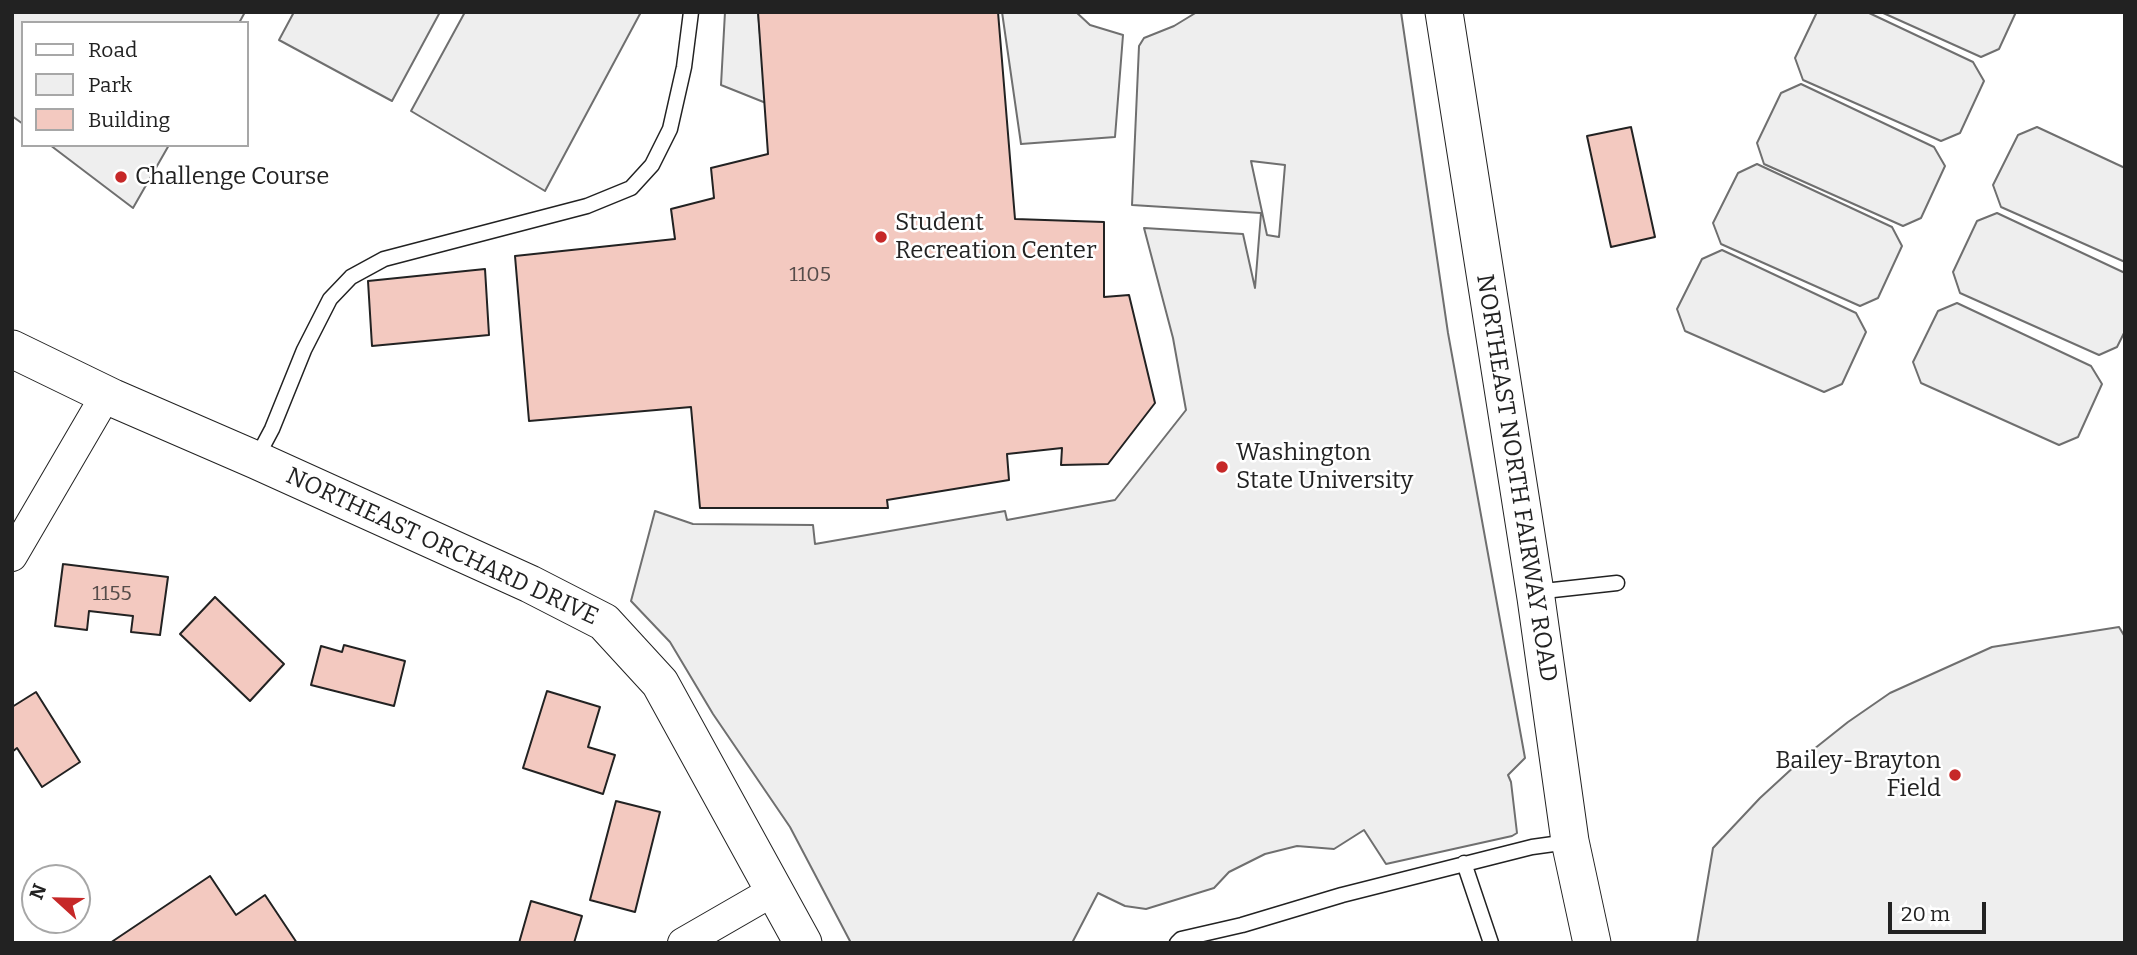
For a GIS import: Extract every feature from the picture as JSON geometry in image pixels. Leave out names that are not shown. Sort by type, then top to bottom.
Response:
[{"type":"street","name":"NORTHEAST NORTH FAIRWAY ROAD","points":[[1444,12],[1535,592],[1570,841],[1592,943]]},
{"type":"street","name":"NORTHEAST ORCHARD DRIVE","points":[[12,349],[106,395],[530,584],[604,622],[660,682],[803,943]]},
{"type":"street","points":[[12,556],[106,395]]},
{"type":"street","points":[[683,943],[775,890]]},
{"type":"lane","points":[[256,460],[272,429],[304,350],[330,299],[351,277],[384,259],[587,206],[631,188],[652,165],[670,129],[684,67],[691,12]]},
{"type":"lane","points":[[1535,592],[1617,583]]},
{"type":"lane","points":[[1177,943],[1181,939],[1242,925],[1464,863],[1570,841]]},
{"type":"lane","points":[[1464,863],[1491,943]]},
{"type":"green space","points":[[12,12],[245,12],[240,21],[21,21],[21,123],[12,116]]},
{"type":"green space","points":[[294,12],[440,12],[392,101],[279,40]]},
{"type":"green space","points":[[465,12],[641,12],[545,191],[411,111]]},
{"type":"green space","points":[[725,12],[758,12],[766,103],[721,85]]},
{"type":"green space","points":[[1002,12],[1076,12],[1090,25],[1123,35],[1115,137],[1021,144]]},
{"type":"green space","points":[[1197,12],[1401,12],[1448,333],[1525,758],[1508,775],[1517,833],[1386,864],[1364,830],[1334,849],[1297,846],[1265,854],[1229,872],[1214,888],[1146,909],[1125,906],[1098,893],[1072,943],[851,943],[790,827],[713,714],[670,642],[631,601],[655,511],[693,524],[813,525],[815,544],[1005,511],[1007,520],[1115,500],[1186,410],[1173,338],[1144,228],[1243,234],[1255,288],[1261,213],[1132,205],[1139,46],[1144,38],[1174,26]],"holes":[[[1251,161],[1285,165],[1279,237],[1267,235]]]},
{"type":"green space","points":[[1817,12],[1867,12],[1973,62],[1984,81],[1960,133],[1941,141],[1803,80],[1795,58]]},
{"type":"green space","points":[[1881,12],[2016,12],[1999,49],[1981,57]]},
{"type":"green space","points":[[1801,84],[1934,147],[1945,166],[1921,218],[1903,226],[1764,164],[1757,143],[1781,93]]},
{"type":"green space","points":[[2037,127],[2125,168],[2125,262],[2001,207],[1993,185],[2018,135]]},
{"type":"green space","name":"Challenge Course","points":[[53,147],[168,147],[133,208]]},
{"type":"green space","points":[[1757,164],[1892,227],[1902,246],[1878,298],[1860,306],[1721,244],[1713,223],[1738,173]]},
{"type":"green space","points":[[1997,213],[2125,273],[2125,331],[2117,347],[2099,355],[1960,293],[1953,272],[1977,221]]},
{"type":"green space","points":[[1722,250],[1856,313],[1866,332],[1842,384],[1824,392],[1685,331],[1677,309],[1702,259]]},
{"type":"green space","points":[[1957,303],[2091,366],[2102,384],[2078,437],[2059,445],[1921,383],[1913,362],[1938,311]]},
{"type":"green space","name":"Bailey-Brayton Field","points":[[2119,627],[2125,637],[2125,943],[1697,943],[1713,848],[1760,798],[1848,722],[1890,693],[1992,647]]},
{"type":"building","name":"Student Recreation Center","points":[[758,12],[998,12],[1015,219],[1104,222],[1104,297],[1129,295],[1155,403],[1108,464],[1061,465],[1062,448],[1007,454],[1009,480],[887,500],[888,508],[700,508],[691,407],[529,421],[515,256],[675,239],[671,209],[714,198],[711,168],[768,154]]},
{"type":"building","points":[[1631,127],[1655,237],[1611,247],[1587,136]]},
{"type":"building","points":[[485,269],[489,335],[372,346],[368,281]]},
{"type":"building","points":[[63,564],[168,577],[160,635],[131,632],[133,616],[89,611],[87,630],[55,626]]},
{"type":"building","points":[[215,597],[284,664],[250,701],[180,634]]},
{"type":"building","points":[[344,645],[405,661],[394,706],[311,685],[321,646],[342,652]]},
{"type":"building","points":[[547,691],[600,707],[588,747],[615,755],[603,794],[523,768]]},
{"type":"building","points":[[36,692],[80,762],[42,787],[17,748],[12,752],[12,707]]},
{"type":"building","points":[[616,801],[660,812],[635,912],[590,900]]},
{"type":"building","points":[[210,876],[236,915],[265,895],[297,943],[110,943]]},
{"type":"building","points":[[531,901],[582,916],[574,943],[519,943]]},
{"type":"place","name":"Challenge Course","points":[[121,177]]},
{"type":"place","name":"Student Recreation Center","points":[[881,237]]},
{"type":"place","name":"Washington State University","points":[[1222,467]]},
{"type":"place","name":"Bailey-Brayton Field","points":[[1955,775]]}]
